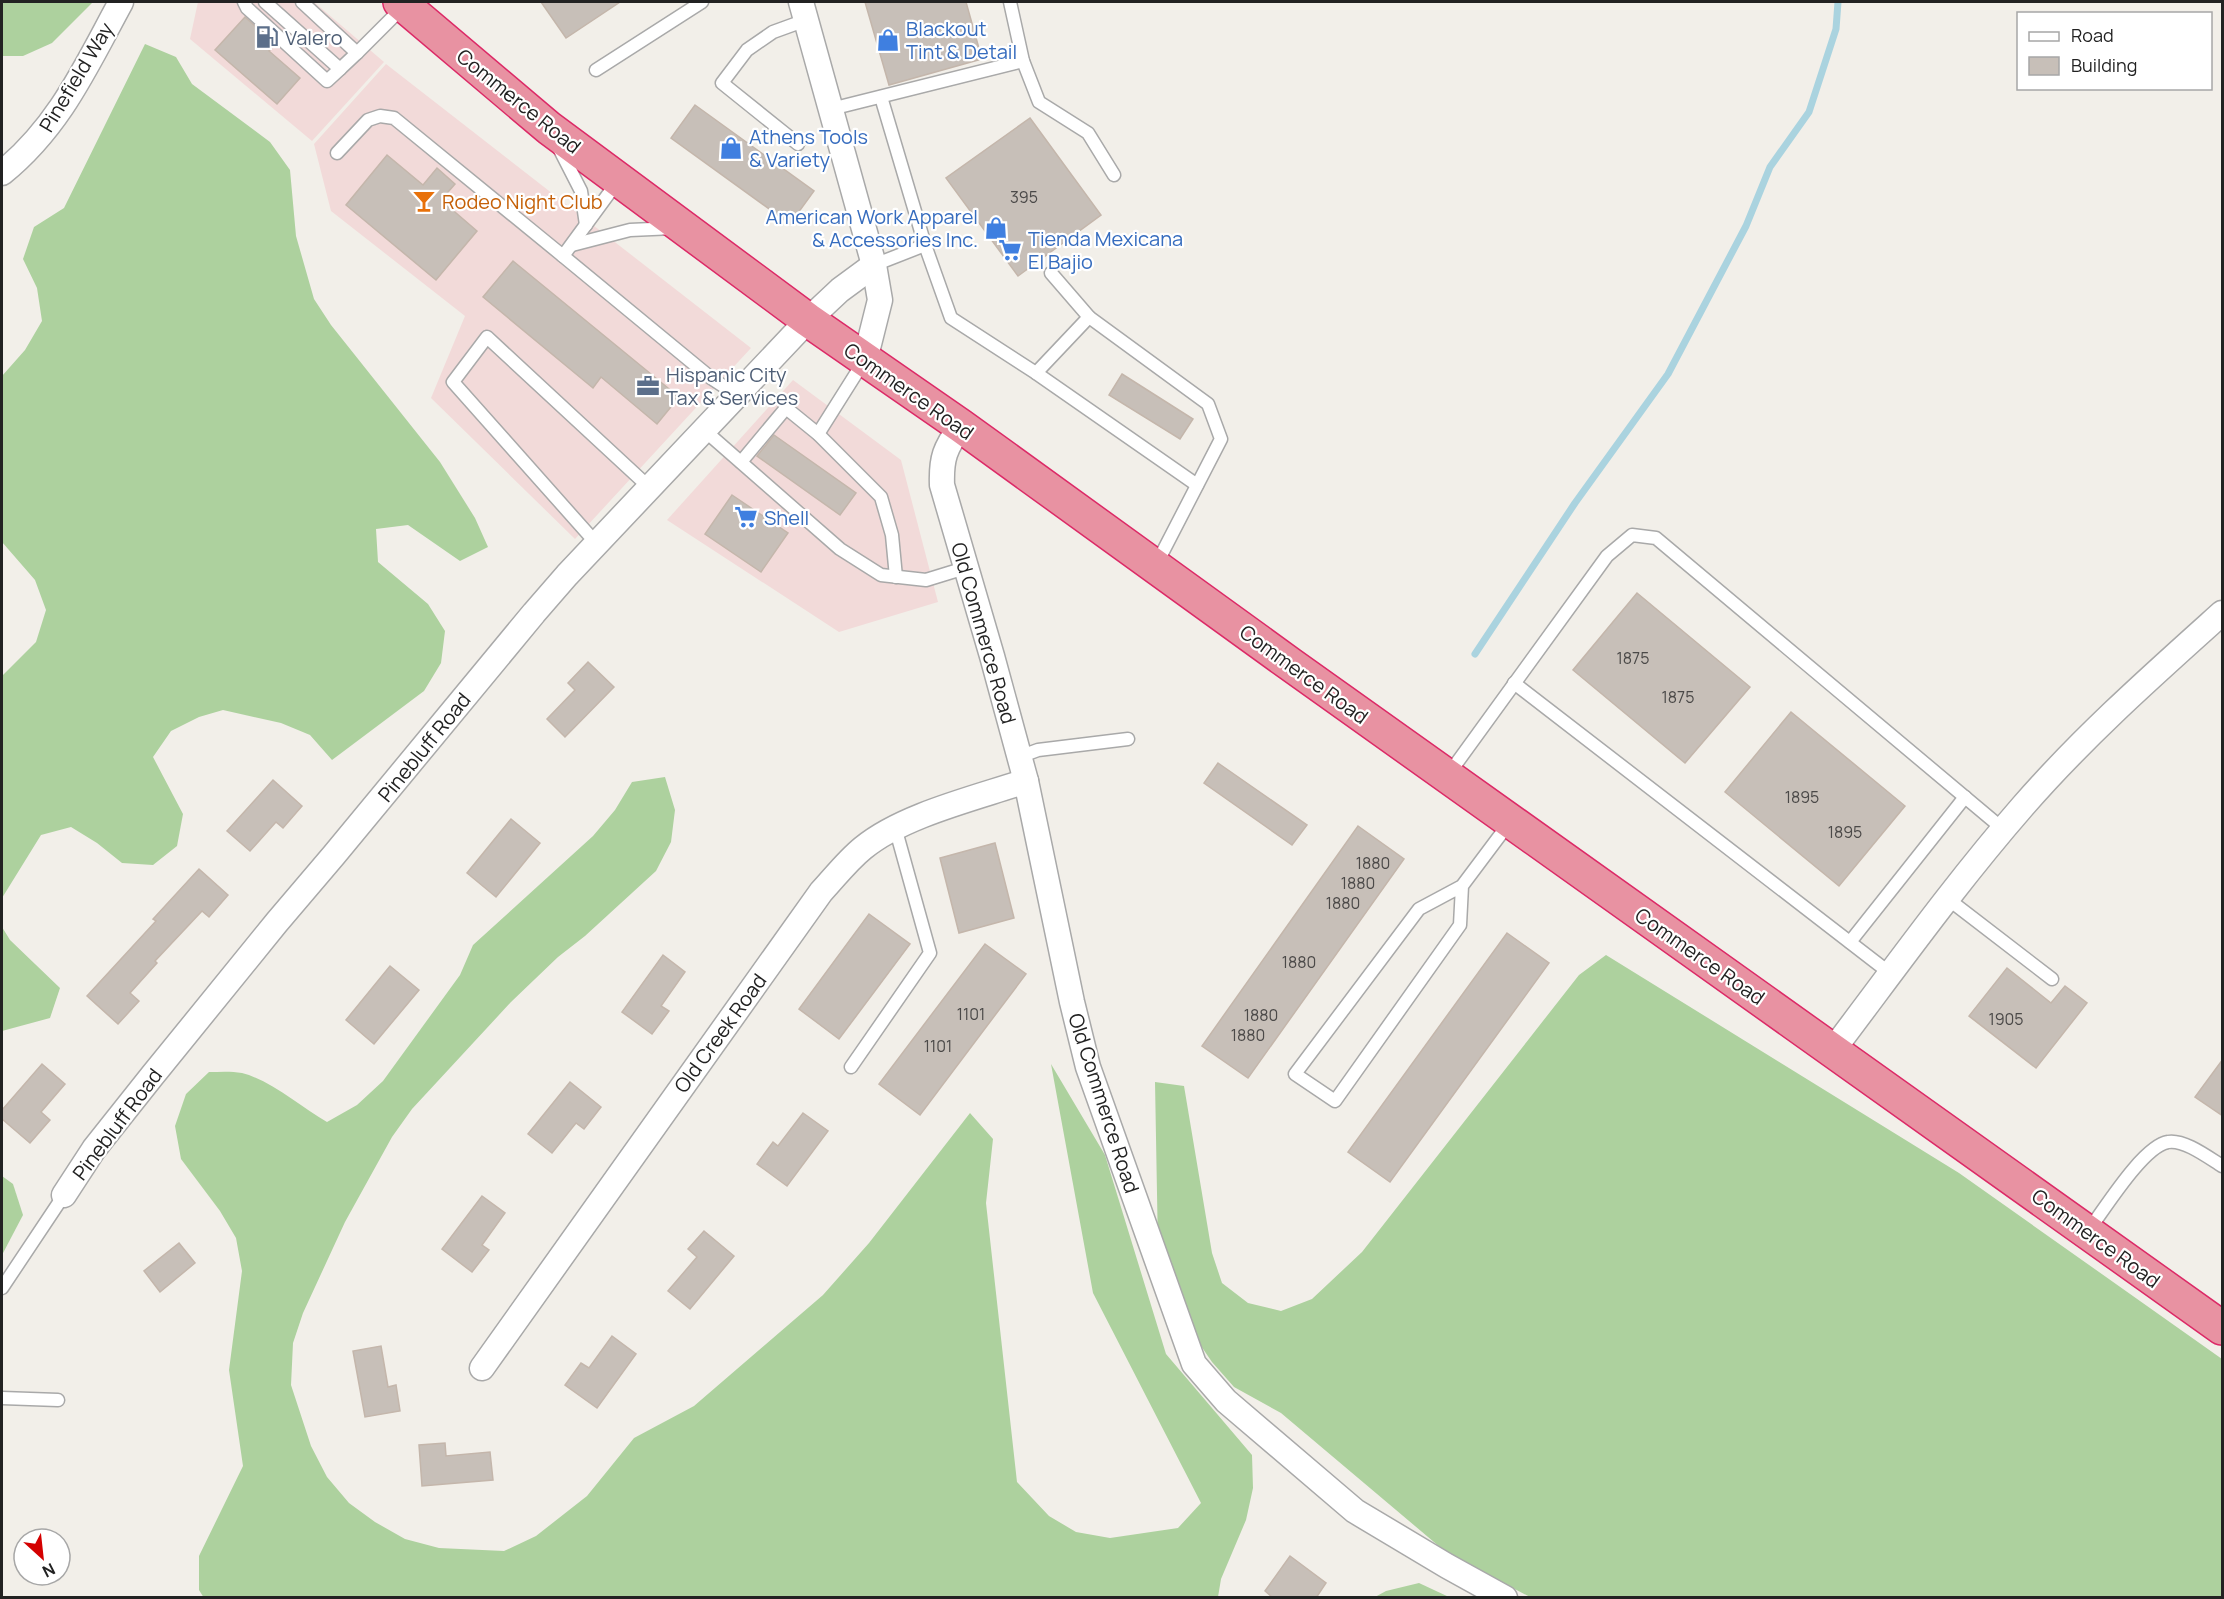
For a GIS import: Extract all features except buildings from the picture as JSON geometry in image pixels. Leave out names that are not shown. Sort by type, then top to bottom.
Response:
[{"type":"highway","name":"Commerce Road","points":[[402,4],[549,128],[808,320],[961,426],[1447,776],[2223,1328]]},
{"type":"street","name":"Pinefield Way","points":[[2,173],[36,143],[56,118],[121,2]]},
{"type":"street","points":[[803,6],[874,265],[880,300],[865,360]]},
{"type":"street","name":"Pinebluff Road","points":[[64,1195],[94,1149],[277,922],[534,613],[808,320],[840,290],[874,265]]},
{"type":"street","name":"Old Commerce Road","points":[[961,426],[947,445],[942,463],[942,485],[1026,781],[1072,1002],[1089,1067],[1194,1364],[1226,1401],[1355,1511],[1505,1598]]},
{"type":"street","points":[[1833,1050],[2003,829],[2122,703],[2223,613]]},
{"type":"street","name":"Old Creek Road","points":[[482,1368],[821,892],[864,847],[895,827],[1026,781]]},
{"type":"lane","points":[[244,2],[247,8],[327,81],[357,53],[402,4]]},
{"type":"lane","points":[[265,2],[340,69]]},
{"type":"lane","points":[[302,2],[357,53]]},
{"type":"lane","points":[[597,70],[702,2]]},
{"type":"lane","points":[[1010,2],[1023,61],[1039,102],[1088,133],[1114,175]]},
{"type":"lane","points":[[798,144],[722,83],[747,50],[773,32],[803,6]]},
{"type":"lane","points":[[831,109],[1023,61]]},
{"type":"lane","points":[[881,97],[925,245],[951,318],[1036,373],[1197,485]]},
{"type":"lane","points":[[337,153],[368,120],[380,116],[394,118],[711,378],[737,395]]},
{"type":"lane","points":[[549,128],[581,191],[586,225]]},
{"type":"lane","points":[[563,256],[619,180]]},
{"type":"lane","points":[[572,245],[630,230],[683,228]]},
{"type":"lane","points":[[874,265],[925,245]]},
{"type":"lane","points":[[1051,273],[1089,317],[1208,404],[1221,439],[1155,566]]},
{"type":"lane","points":[[1036,373],[1089,317]]},
{"type":"lane","points":[[597,544],[453,382],[487,338],[650,488]]},
{"type":"lane","points":[[818,434],[865,360]]},
{"type":"lane","points":[[741,462],[786,408],[818,434],[881,497],[892,536],[896,577]]},
{"type":"lane","points":[[704,430],[840,549],[881,575],[927,580],[965,568]]},
{"type":"lane","points":[[1447,776],[1607,556],[1632,535],[1656,538],[2003,829]]},
{"type":"lane","points":[[1514,683],[1891,974]]},
{"type":"lane","points":[[1019,757],[1038,750],[1128,739]]},
{"type":"lane","points":[[1850,942],[1965,797]]},
{"type":"lane","points":[[1462,886],[1461,925],[1335,1101],[1294,1074],[1419,909],[1462,886],[1511,821]]},
{"type":"lane","points":[[851,1067],[930,953],[895,827]]},
{"type":"lane","points":[[1948,899],[2052,979]]},
{"type":"lane","points":[[2087,1232],[2144,1156],[2168,1142],[2187,1145],[2223,1166]]},
{"type":"lane","points":[[2,1288],[64,1195]]},
{"type":"lane","points":[[2,1398],[58,1400]]},
{"type":"shaded area","points":[[198,2],[314,2],[384,62],[312,141],[190,39]]},
{"type":"shaded area","points":[[386,64],[751,348],[575,539],[431,398],[465,316],[331,211],[314,144]]},
{"type":"shaded area","points":[[793,380],[901,460],[938,602],[839,632],[667,520]]},
{"type":"green space","points":[[2,2],[93,2],[52,43],[23,56],[2,56]]},
{"type":"green space","points":[[145,44],[176,57],[192,84],[270,142],[290,170],[296,236],[314,299],[331,325],[440,462],[475,518],[488,547],[460,561],[408,525],[376,529],[378,562],[428,604],[445,631],[441,663],[424,691],[332,760],[310,735],[281,723],[223,710],[199,717],[171,731],[153,757],[183,814],[177,846],[153,865],[122,863],[97,843],[71,827],[41,835],[2,898],[2,676],[36,642],[46,610],[35,580],[2,542],[2,376],[25,350],[42,321],[37,288],[23,259],[34,227],[64,208]]},
{"type":"green space","points":[[665,777],[675,810],[671,842],[656,871],[585,936],[558,957],[511,1002],[412,1109],[392,1137],[345,1222],[303,1313],[293,1343],[291,1385],[311,1446],[327,1477],[349,1503],[375,1522],[405,1539],[439,1548],[504,1551],[536,1536],[587,1496],[634,1438],[694,1406],[823,1295],[869,1243],[970,1113],[993,1139],[986,1203],[1017,1482],[1049,1516],[1076,1532],[1110,1538],[1178,1528],[1201,1503],[1093,1293],[1051,1064],[1105,1155],[1166,1354],[1252,1455],[1253,1488],[1246,1520],[1221,1579],[1218,1597],[204,1598],[199,1590],[199,1556],[243,1466],[229,1370],[242,1271],[236,1238],[220,1211],[181,1159],[175,1126],[186,1094],[209,1072],[234,1072],[253,1076],[327,1122],[357,1105],[383,1081],[460,975],[473,945],[593,836],[615,810],[632,782]]},
{"type":"green space","points":[[2,927],[10,940],[60,988],[50,1018],[2,1031]]},
{"type":"green space","points":[[1606,955],[1959,1173],[2222,1359],[2222,1597],[1530,1597],[1447,1553],[1281,1413],[1234,1387],[1212,1362],[1177,1311],[1158,1249],[1155,1082],[1184,1086],[1212,1253],[1222,1283],[1248,1303],[1281,1311],[1312,1299],[1362,1252],[1579,975]]},
{"type":"green space","points":[[2,1176],[13,1184],[23,1215],[2,1255]]},
{"type":"green space","points":[[1419,1583],[1449,1597],[1375,1597],[1386,1591]]},
{"type":"waterway","points":[[1475,654],[1575,503],[1668,374],[1746,226],[1770,167],[1809,112],[1836,29],[1838,2]]},
{"type":"place","name":"Valero","points":[[267,37]]},
{"type":"place","name":"Blackout Tint & Detail","points":[[888,40]]},
{"type":"place","name":"Athens Tools & Variety","points":[[731,148]]},
{"type":"place","name":"Rodeo Night Club","points":[[424,201]]},
{"type":"place","name":"American Work Apparel & Accessories Inc.","points":[[996,228]]},
{"type":"place","name":"Tienda Mexicana El Bajio","points":[[1010,250]]},
{"type":"place","name":"Hispanic City Tax & Services","points":[[648,386]]},
{"type":"place","name":"Shell","points":[[746,517]]}]
